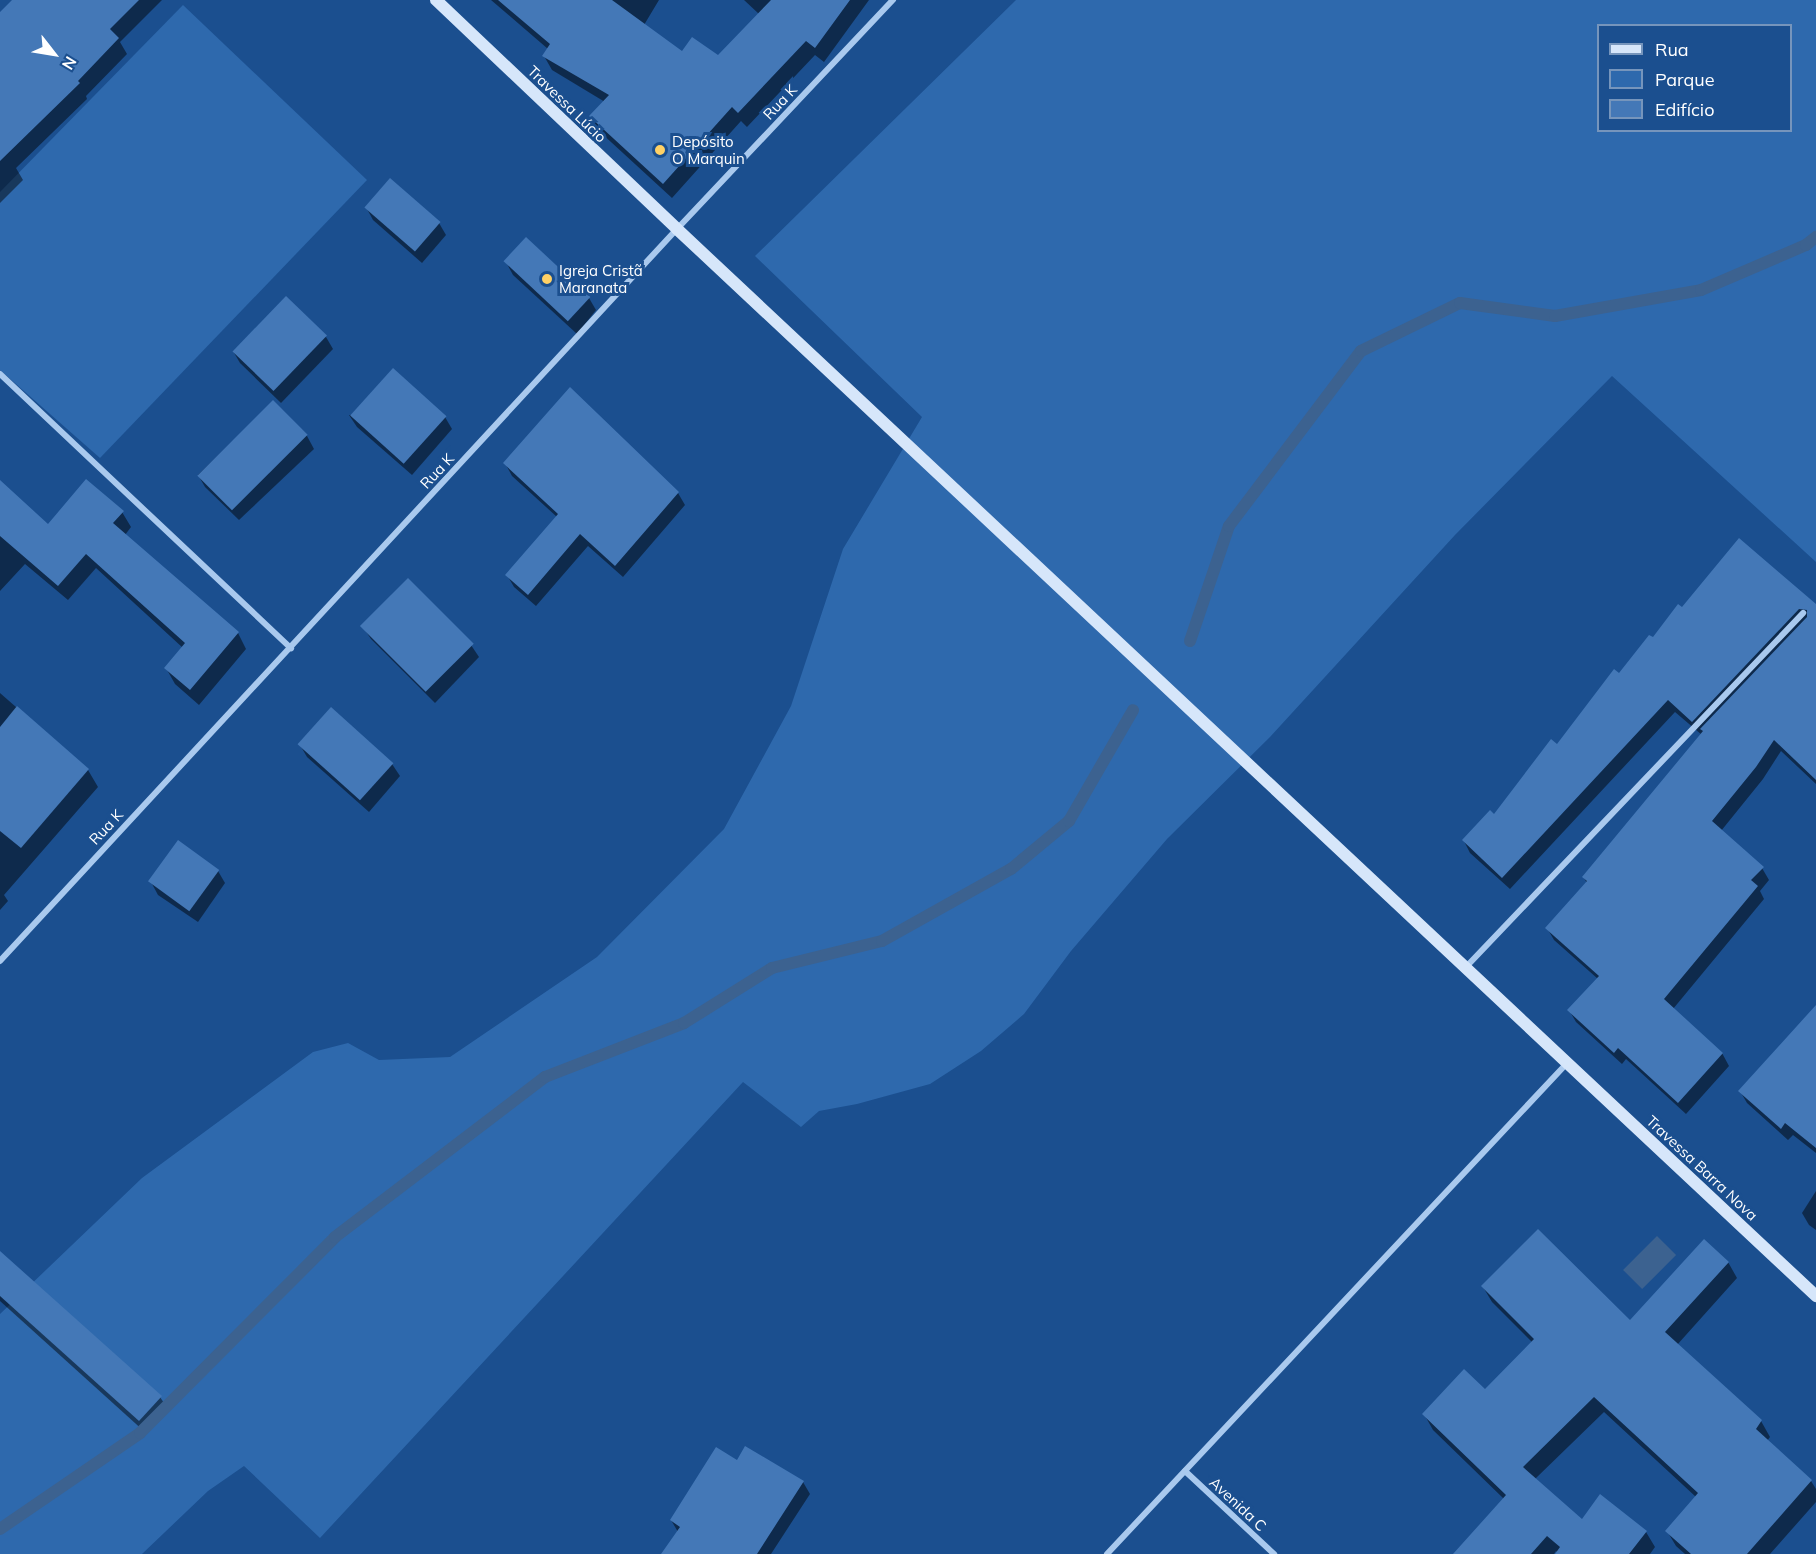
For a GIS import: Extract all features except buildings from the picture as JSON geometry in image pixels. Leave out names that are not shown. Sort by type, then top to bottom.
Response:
[{"type":"street","name":"Travessa Lúcio","points":[[436,0],[676,229],[1466,968]]},
{"type":"street","name":"Rua K","points":[[0,960],[291,648],[676,229],[893,0]]},
{"type":"street","points":[[0,374],[291,648]]},
{"type":"street","points":[[1466,968],[1803,613]]},
{"type":"street","name":"Travessa Barra Nova","points":[[1466,968],[1568,1061],[1816,1296]]},
{"type":"street","points":[[1107,1554],[1568,1061]]},
{"type":"street","name":"Avenida C","points":[[1185,1471],[1274,1554]]},
{"type":"green space","points":[[1016,0],[1816,0],[1816,562],[1612,376],[1455,535],[1270,737],[1167,839],[1071,951],[1024,1014],[981,1051],[930,1084],[857,1104],[819,1111],[801,1127],[743,1082],[320,1538],[244,1466],[208,1491],[142,1554],[0,1554],[0,1314],[142,1178],[313,1052],[348,1043],[379,1060],[450,1057],[597,957],[724,829],[791,706],[843,549],[922,417],[755,256]]},
{"type":"green space","points":[[183,5],[367,180],[100,458],[0,370],[0,192]]},
{"type":"shaded area","points":[[1657,1236],[1676,1255],[1642,1289],[1623,1270]]},
{"type":"waterway","points":[[1190,641],[1229,526],[1361,351],[1460,303],[1555,316],[1701,290],[1806,245],[1816,237]]},
{"type":"waterway","points":[[0,1529],[140,1433],[335,1237],[545,1077],[684,1023],[772,968],[882,941],[1011,869],[1069,821],[1133,710]]},
{"type":"place","name":"Depósito O Marquin","points":[[660,150]]},
{"type":"place","name":"Igreja Cristã Maranata","points":[[547,279]]}]
